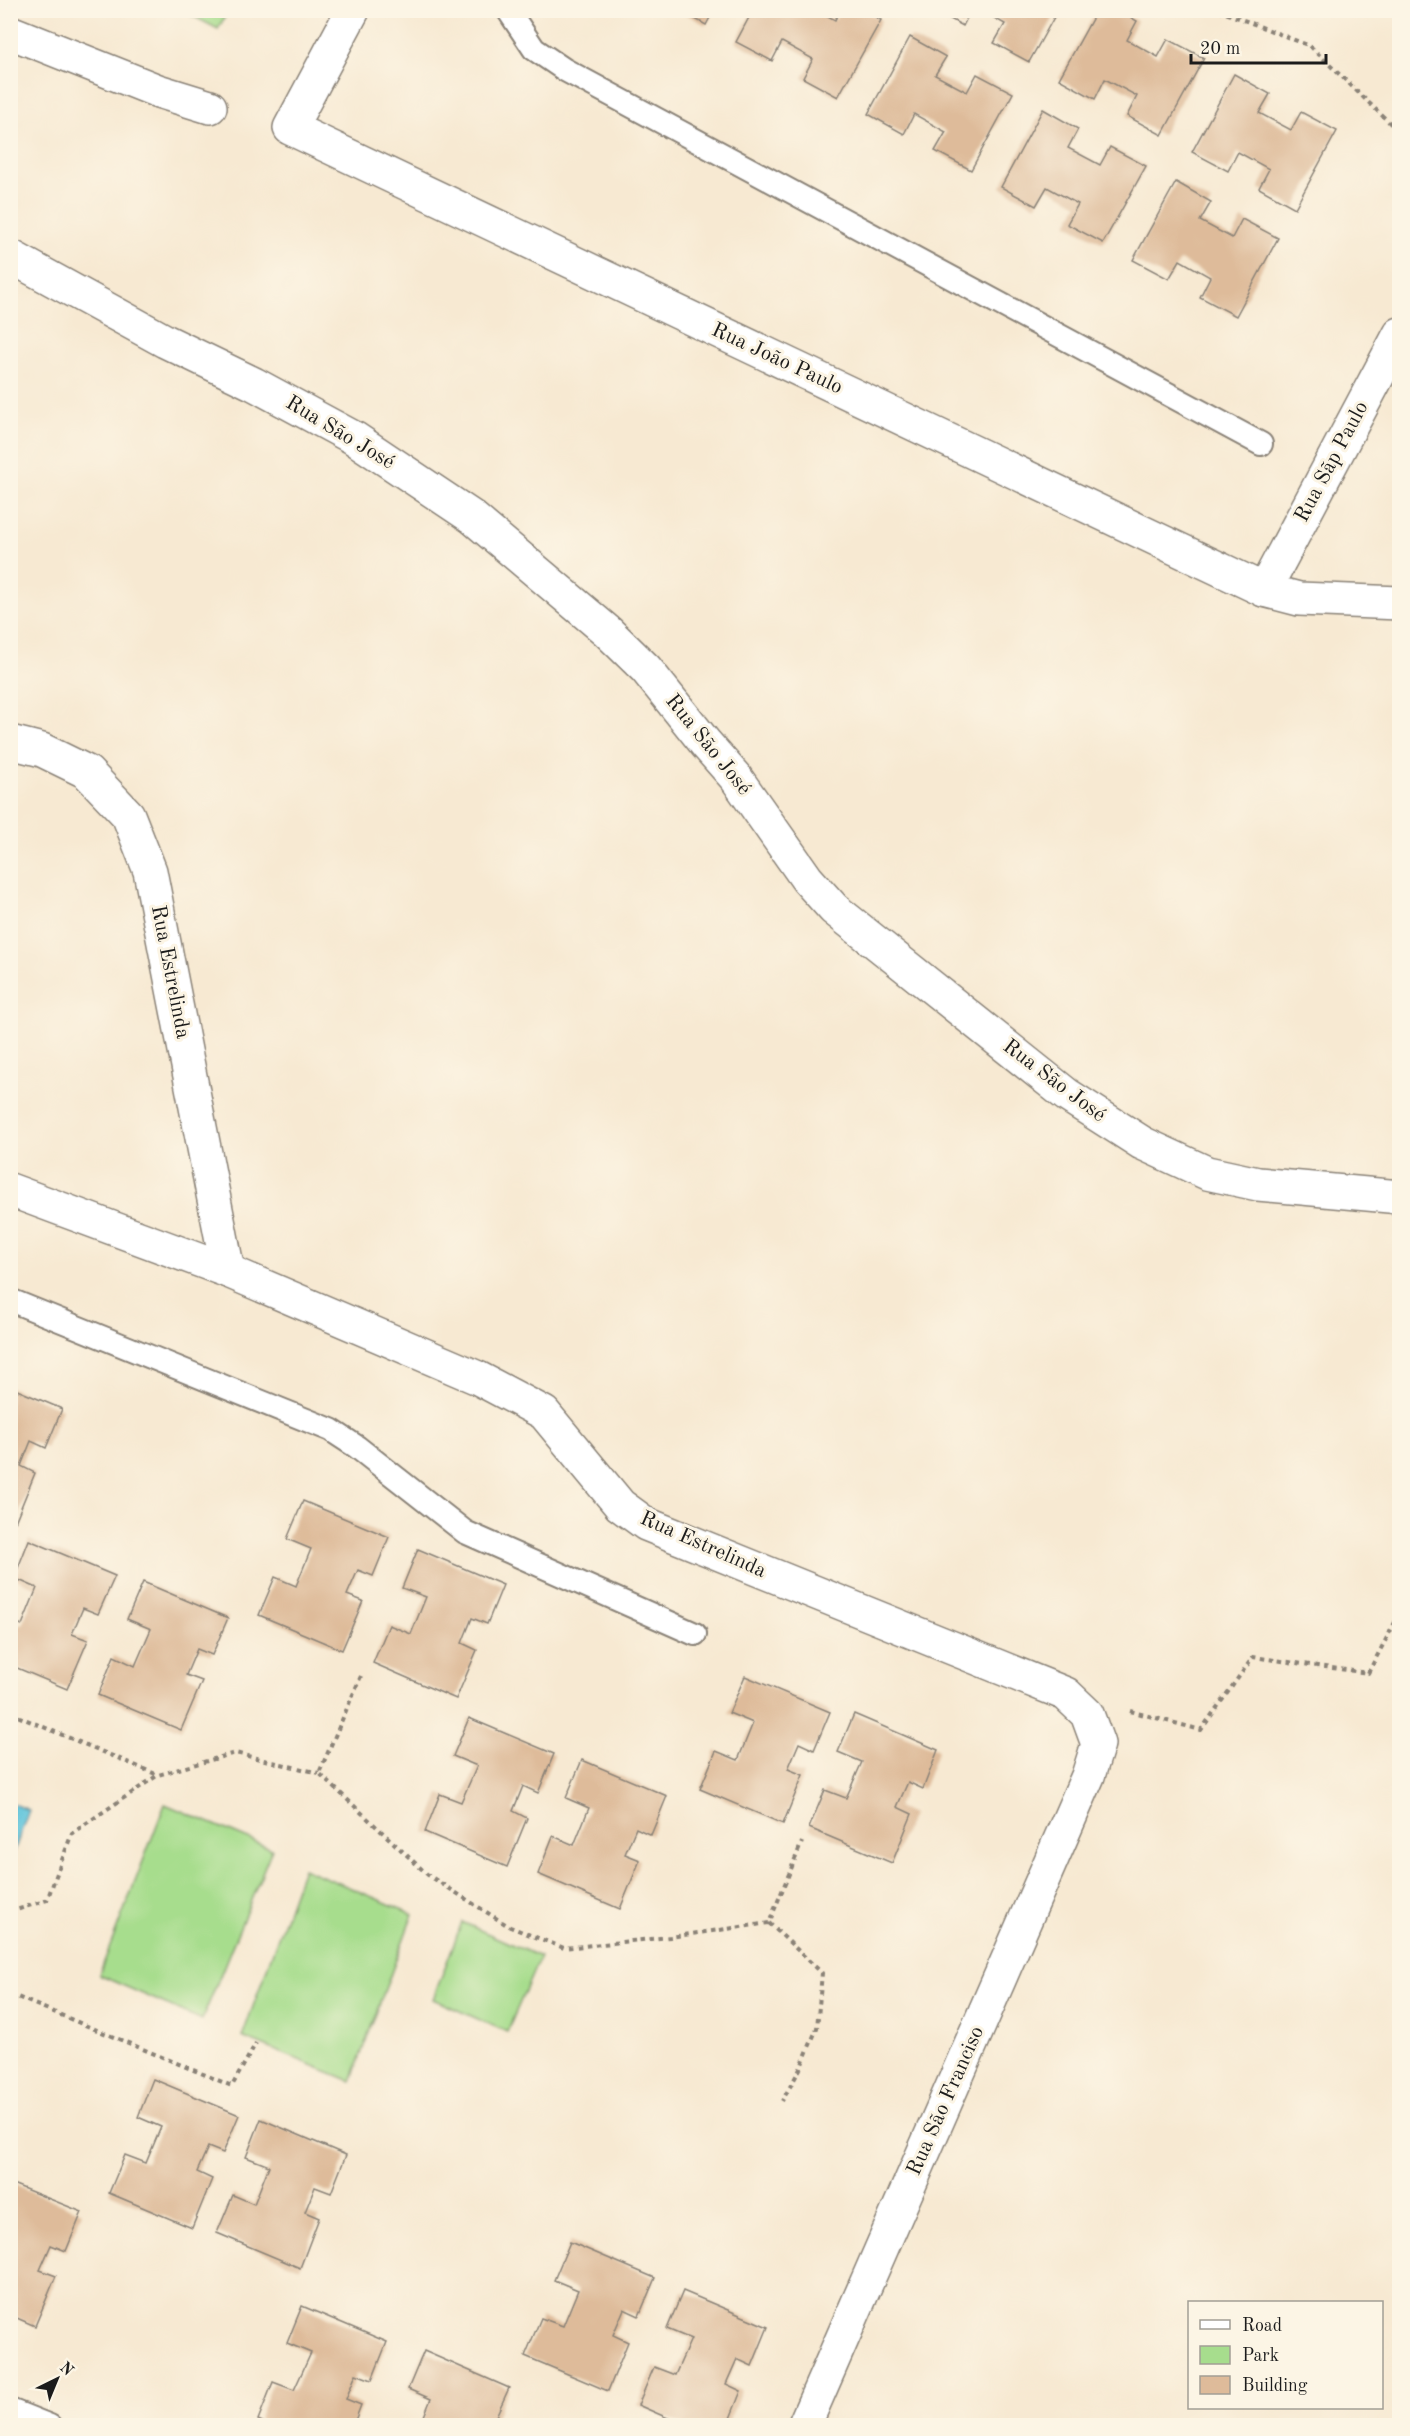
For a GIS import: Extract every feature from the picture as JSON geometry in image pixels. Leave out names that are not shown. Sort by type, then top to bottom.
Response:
[{"type":"street","name":"Rua João Paulo","points":[[353,10],[290,128],[1264,590],[1299,599],[1400,603]]},
{"type":"street","points":[[10,32],[158,91],[210,107]]},
{"type":"street","name":"Rua São José","points":[[10,256],[165,341],[254,384],[354,438],[472,516],[607,631],[646,669],[736,778],[807,879],[834,909],[1067,1095],[1142,1143],[1207,1173],[1258,1184],[1400,1197]]},
{"type":"street","name":"Rua Sãp Paulo","points":[[1264,590],[1400,334]]},
{"type":"street","name":"Rua Estrelinda","points":[[10,742],[42,750],[87,772],[128,815],[150,871],[228,1271]]},
{"type":"street","name":"Rua Estrelinda","points":[[10,1190],[228,1271],[478,1378],[544,1413],[620,1505],[646,1524],[1066,1694],[1087,1714],[1098,1744],[1088,1776]]},
{"type":"street","name":"Rua São Franciso","points":[[804,2426],[1088,1776]]},
{"type":"lane","points":[[508,10],[534,50],[565,70],[1261,444]]},
{"type":"lane","points":[[10,1300],[331,1430],[357,1447],[465,1532],[695,1634]]},
{"type":"lane","points":[[10,2410],[50,2426]]},
{"type":"path","points":[[1218,10],[1310,46],[1393,126],[1400,117]]},
{"type":"path","points":[[1066,1694],[1201,1730],[1253,1657],[1368,1673],[1400,1613]]},
{"type":"path","points":[[319,1773],[361,1676]]},
{"type":"path","points":[[10,1713],[158,1775]]},
{"type":"path","points":[[10,1912],[47,1900],[72,1833],[158,1775],[235,1753],[319,1773],[428,1875],[510,1927],[564,1948],[670,1937],[770,1923]]},
{"type":"path","points":[[770,1923],[802,1842]]},
{"type":"path","points":[[770,1923],[822,1973],[817,2028],[800,2069],[782,2101]]},
{"type":"path","points":[[10,1994],[232,2086],[256,2043]]},
{"type":"green space","points":[[183,11],[228,11],[218,29]]},
{"type":"green space","points":[[165,1804],[272,1849],[202,2020],[99,1975]]},
{"type":"green space","points":[[303,1868],[413,1914],[351,2081],[242,2037]]},
{"type":"green space","points":[[462,1922],[540,1957],[507,2032],[433,1999]]},
{"type":"water","points":[[11,1803],[29,1810],[11,1860]]},
{"type":"building","points":[[679,10],[714,10],[706,25]]},
{"type":"building","points":[[753,10],[817,10],[835,20],[840,10],[863,10],[881,20],[838,97],[803,78],[813,59],[782,42],[772,61],[736,42]]},
{"type":"building","points":[[934,10],[971,10],[963,26]]},
{"type":"building","points":[[980,10],[1058,10],[1029,62],[994,43],[1005,24]]},
{"type":"building","points":[[1097,10],[1118,10],[1137,21],[1127,40],[1158,57],[1168,39],[1204,58],[1162,135],[1127,116],[1137,96],[1105,79],[1095,99],[1059,79]]},
{"type":"building","points":[[910,37],[946,57],[935,75],[967,92],[977,74],[1013,93],[971,170],[935,151],[946,132],[914,114],[904,134],[868,114]]},
{"type":"building","points":[[1234,74],[1270,94],[1259,113],[1291,130],[1301,112],[1337,131],[1295,208],[1259,188],[1269,169],[1238,152],[1228,171],[1192,152]]},
{"type":"building","points":[[1043,109],[1078,129],[1068,148],[1100,165],[1110,147],[1146,166],[1103,243],[1067,224],[1078,204],[1047,187],[1036,206],[1001,187]]},
{"type":"building","points":[[1176,182],[1211,202],[1200,221],[1232,238],[1242,219],[1278,238],[1236,316],[1200,297],[1210,277],[1180,260],[1169,279],[1133,260]]},
{"type":"building","points":[[10,1387],[62,1409],[46,1448],[31,1441],[21,1466],[35,1473],[15,1522],[10,1520]]},
{"type":"building","points":[[303,1501],[389,1537],[373,1576],[358,1570],[347,1595],[363,1601],[342,1650],[259,1615],[275,1577],[296,1586],[311,1549],[287,1539]]},
{"type":"building","points":[[29,1540],[115,1576],[98,1614],[83,1608],[72,1634],[88,1640],[67,1689],[10,1665],[10,1620],[22,1625],[37,1588],[14,1578]]},
{"type":"building","points":[[418,1549],[503,1585],[487,1624],[472,1618],[462,1643],[477,1650],[456,1699],[373,1663],[389,1625],[411,1634],[426,1597],[402,1588]]},
{"type":"building","points":[[143,1582],[228,1618],[212,1655],[197,1649],[186,1675],[202,1681],[181,1730],[98,1695],[114,1656],[135,1666],[151,1629],[127,1619]]},
{"type":"building","points":[[745,1676],[830,1712],[814,1750],[799,1743],[788,1769],[803,1775],[783,1824],[700,1789],[716,1751],[738,1760],[753,1723],[729,1713]]},
{"type":"building","points":[[854,1714],[938,1750],[923,1789],[908,1782],[897,1807],[912,1814],[892,1863],[809,1828],[825,1790],[846,1798],[862,1762],[838,1752]]},
{"type":"building","points":[[469,1718],[554,1754],[538,1793],[523,1786],[513,1811],[527,1818],[507,1867],[425,1832],[440,1794],[461,1802],[477,1766],[453,1756]]},
{"type":"building","points":[[582,1760],[667,1796],[651,1835],[636,1828],[625,1854],[640,1860],[620,1909],[538,1874],[553,1836],[574,1845],[589,1808],[566,1798]]},
{"type":"building","points":[[153,2079],[239,2115],[223,2153],[208,2147],[197,2172],[212,2179],[192,2228],[109,2193],[125,2155],[146,2163],[161,2127],[138,2117]]},
{"type":"building","points":[[261,2119],[346,2155],[331,2193],[315,2187],[305,2212],[319,2218],[300,2268],[217,2233],[233,2195],[254,2204],[269,2166],[246,2157]]},
{"type":"building","points":[[10,2183],[82,2212],[66,2251],[51,2245],[40,2270],[56,2276],[35,2326],[10,2315]]},
{"type":"building","points":[[570,2242],[655,2278],[639,2316],[624,2309],[613,2335],[628,2342],[608,2391],[525,2356],[541,2318],[563,2326],[578,2290],[554,2280]]},
{"type":"building","points":[[683,2291],[768,2327],[752,2366],[737,2359],[726,2384],[741,2391],[727,2426],[686,2426],[638,2405],[654,2367],[675,2375],[691,2339],[667,2329]]},
{"type":"building","points":[[302,2306],[387,2342],[372,2380],[356,2374],[346,2399],[361,2405],[353,2426],[271,2426],[258,2420],[273,2382],[294,2390],[311,2353],[287,2343]]},
{"type":"building","points":[[424,2351],[509,2388],[492,2425],[477,2419],[475,2426],[420,2426],[431,2399],[408,2389]]}]
